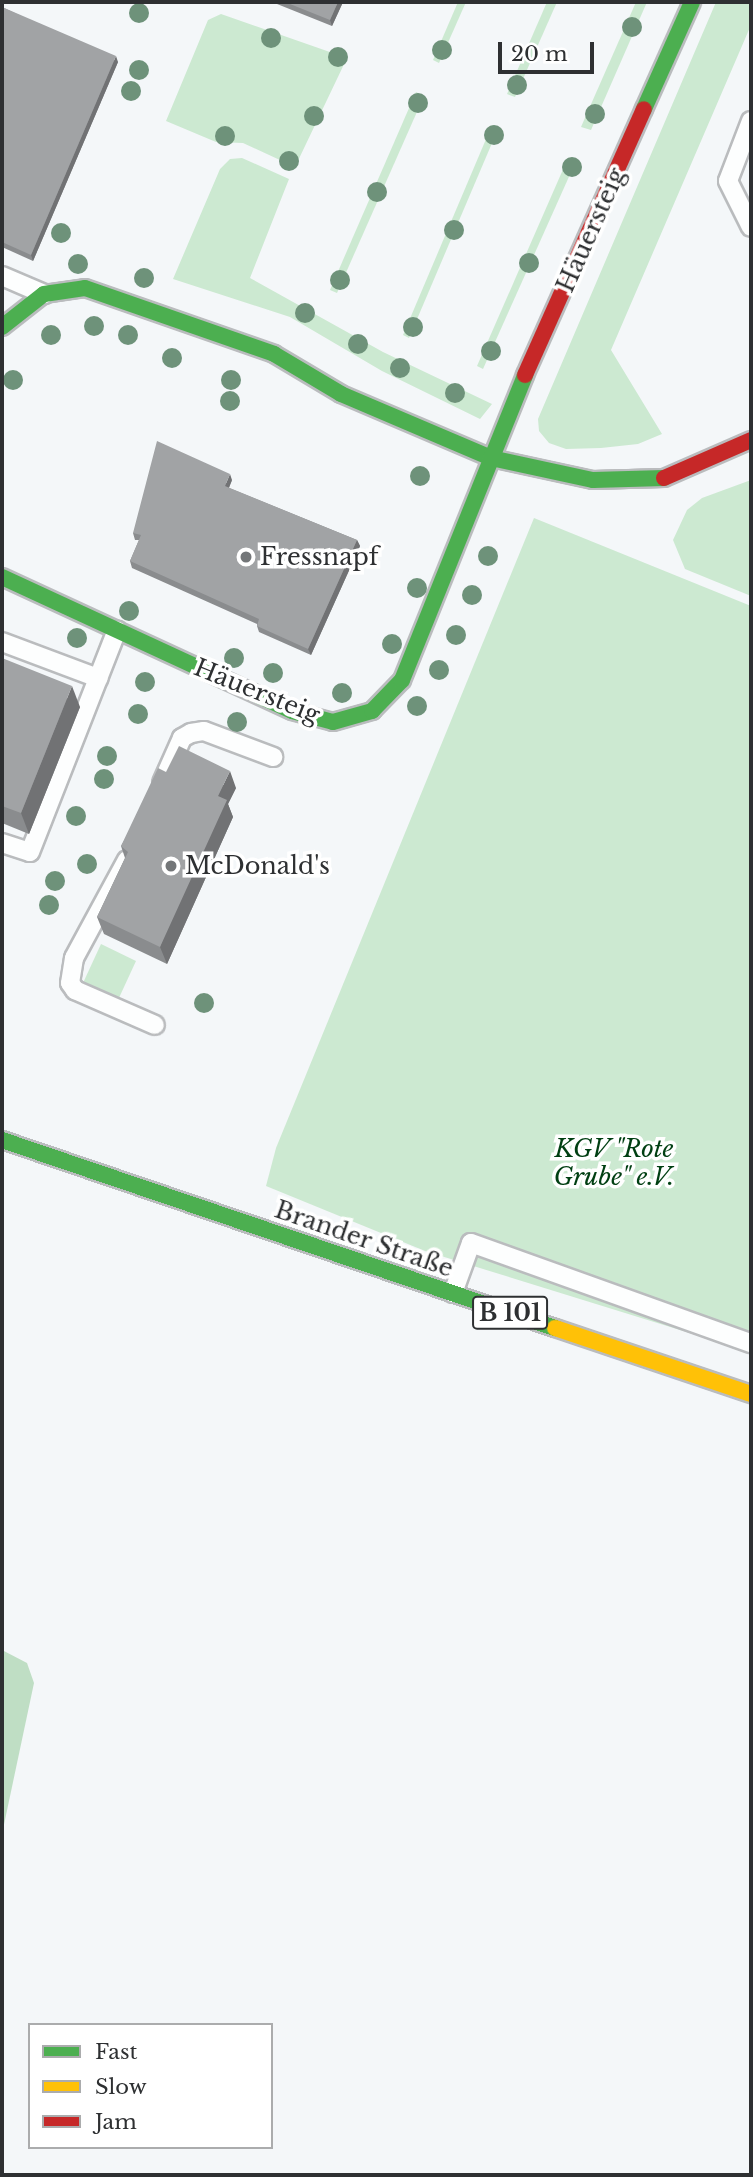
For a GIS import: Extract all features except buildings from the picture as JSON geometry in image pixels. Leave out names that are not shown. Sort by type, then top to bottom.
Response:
[{"type":"street","name":"Häuersteig","points":[[2,577],[292,711],[333,722],[372,710],[402,680],[491,458],[692,2]]},
{"type":"street","points":[[2,327],[44,294],[85,288],[135,303],[274,354],[341,394],[491,458],[593,480],[664,478],[751,440]]},
{"type":"street","name":"Brander Straße","points":[[2,1140],[751,1394]]},
{"type":"lane","points":[[751,121],[728,181],[751,227]]},
{"type":"lane","points":[[2,276],[44,294]]},
{"type":"lane","points":[[2,843],[30,852],[117,630]]},
{"type":"lane","points":[[2,642],[98,678]]},
{"type":"lane","points":[[155,799],[183,738],[191,733],[204,731],[273,757]]},
{"type":"lane","points":[[38,765],[60,774]]},
{"type":"lane","points":[[132,848],[74,958],[70,983],[75,990],[155,1026]]},
{"type":"lane","points":[[453,1293],[471,1243],[751,1343]]},
{"type":"green space","points":[[458,2],[466,2],[439,63],[433,60]]},
{"type":"green space","points":[[547,2],[557,2],[515,97],[507,94]]},
{"type":"green space","points":[[636,2],[647,2],[591,130],[581,127]]},
{"type":"green space","points":[[716,2],[751,2],[751,25],[611,350],[662,434],[638,444],[601,448],[566,449],[549,443],[539,431],[538,419]]},
{"type":"green space","points":[[221,14],[347,58],[295,167],[243,143],[216,142],[166,121],[208,20]]},
{"type":"green space","points":[[416,92],[424,96],[337,293],[330,290]]},
{"type":"green space","points":[[492,125],[498,129],[409,338],[403,335]]},
{"type":"green space","points":[[242,158],[289,179],[250,278],[383,352],[492,404],[480,419],[382,371],[290,317],[173,279],[220,169],[230,159]]},
{"type":"green space","points":[[568,158],[576,161],[483,369],[477,366]]},
{"type":"green space","points":[[751,480],[751,596],[685,569],[673,540],[687,510],[702,498]]},
{"type":"green space","name":"KGV \"Rote Grube\" e.V.","points":[[534,518],[751,606],[751,1352],[425,1251],[266,1186],[276,1148]]},
{"type":"green space","points":[[101,944],[136,961],[118,1000],[83,983]]},
{"type":"green space","points":[[2,1650],[27,1663],[34,1683],[2,1834]]},
{"type":"traffic: fast","points":[[644,109],[692,2]]},
{"type":"traffic: fast","points":[[2,327],[44,294],[85,288],[274,354],[341,394],[491,458],[593,480],[664,478]]},
{"type":"traffic: fast","points":[[2,577],[292,711],[333,722],[372,711],[402,680],[525,375]]},
{"type":"traffic: fast","points":[[2,1140],[555,1328]]},
{"type":"traffic: slow","points":[[555,1328],[751,1394]]},
{"type":"traffic: jam","points":[[525,375],[644,109]]},
{"type":"traffic: jam","points":[[664,478],[751,440]]},
{"type":"place","name":"Fressnapf","points":[[246,557]]},
{"type":"place","name":"McDonald's","points":[[171,866]]}]
